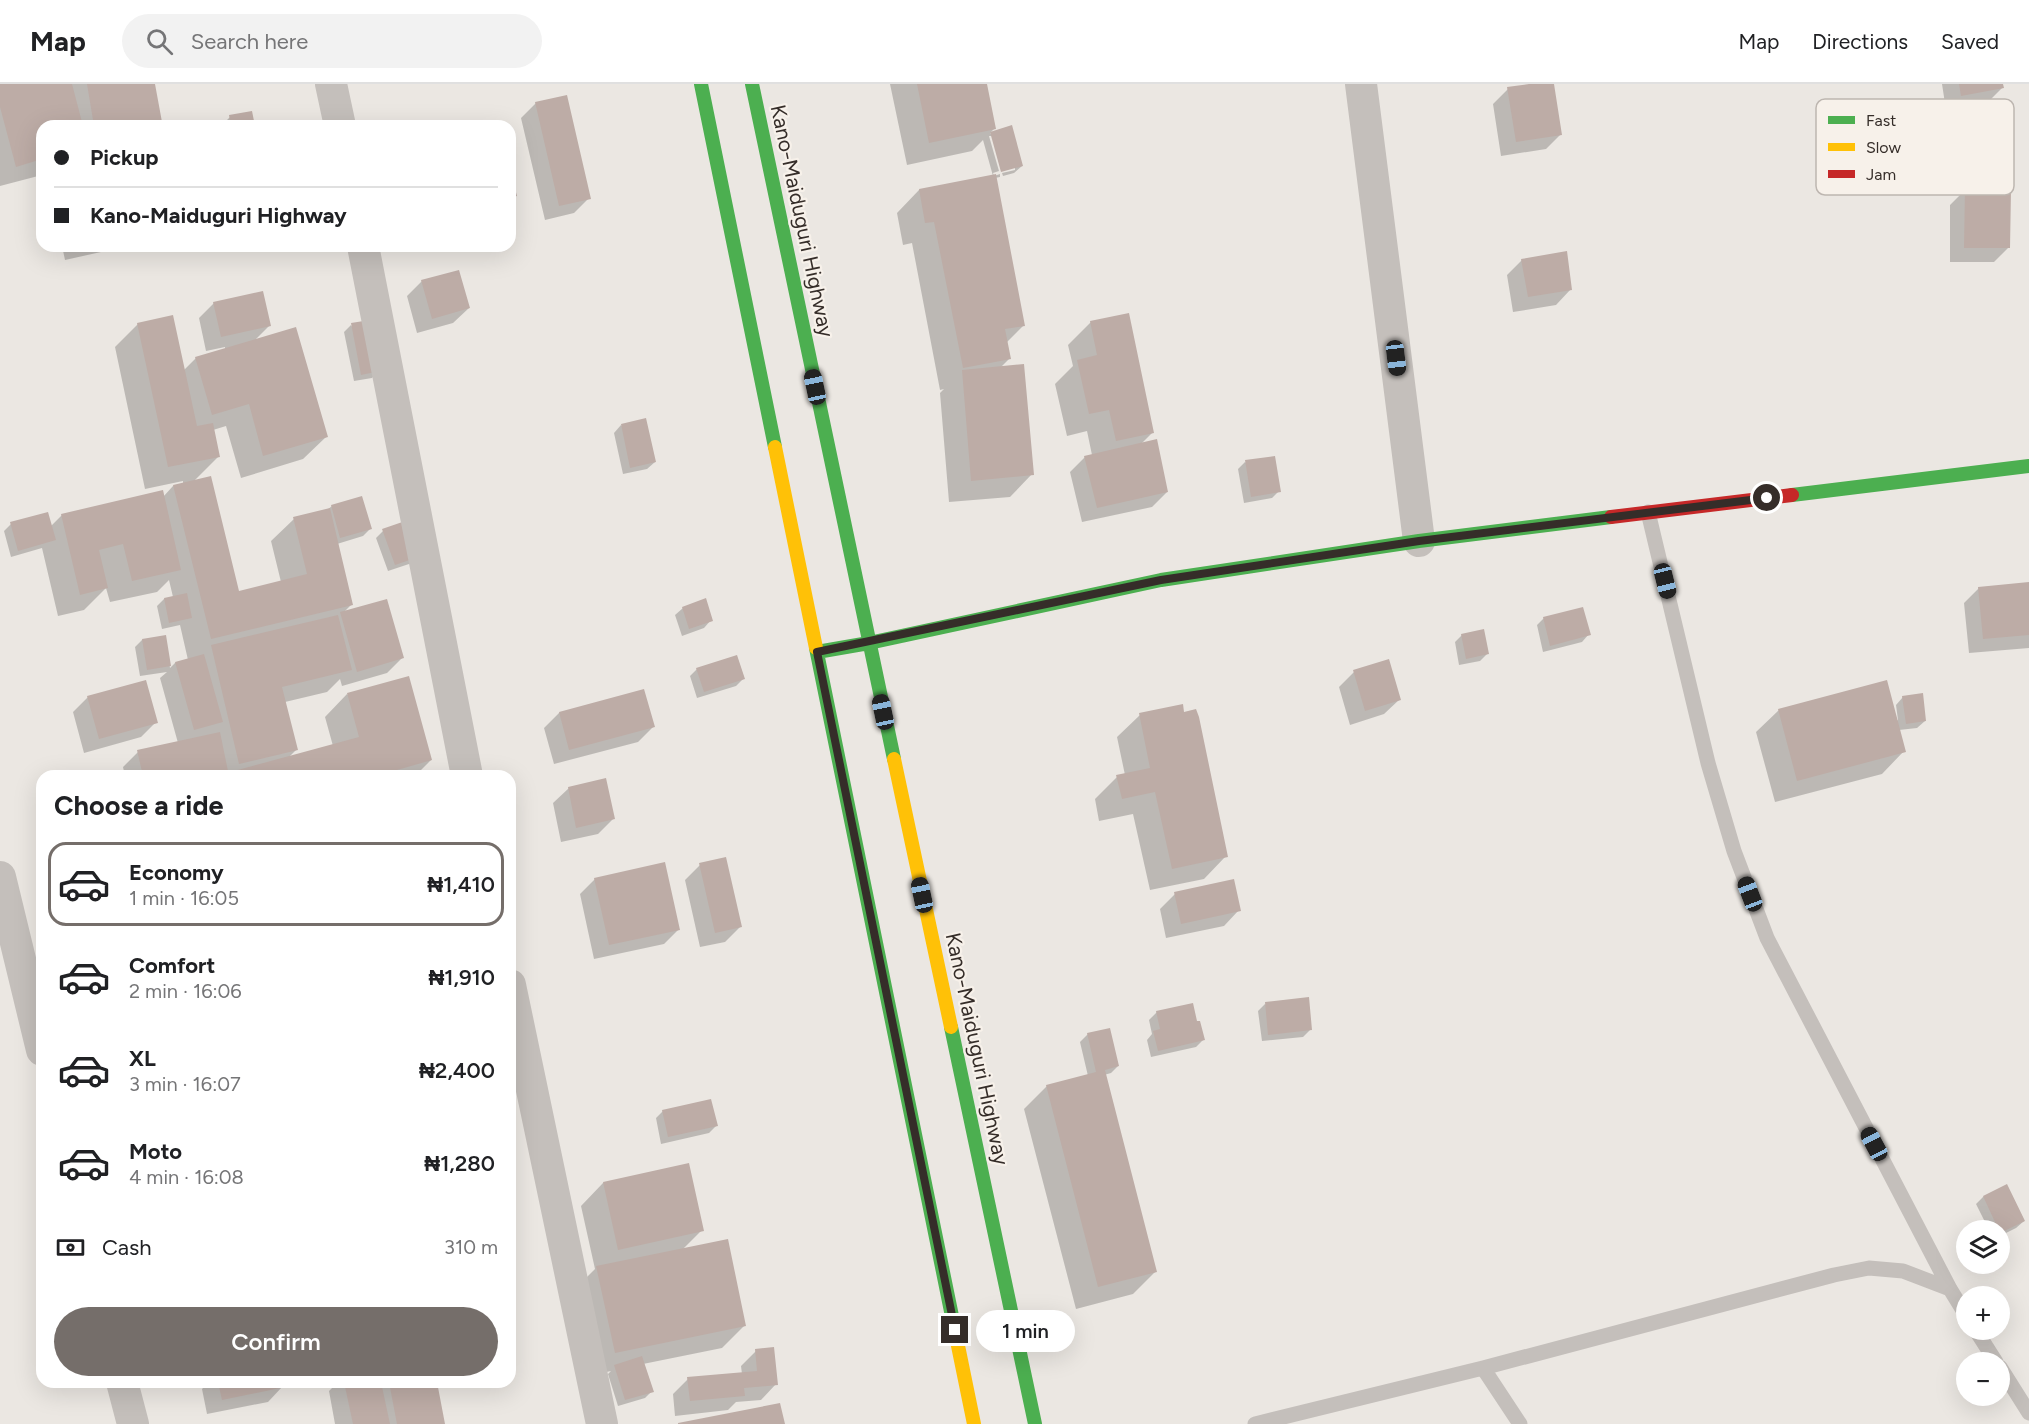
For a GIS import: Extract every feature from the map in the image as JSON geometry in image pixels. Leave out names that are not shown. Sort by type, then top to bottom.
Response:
[{"type":"main road","points":[[700,84],[974,1424]]},
{"type":"main road","name":"Kano-Maiduguri Highway","points":[[752,84],[1035,1424]]},
{"type":"main road","points":[[817,652],[869,643],[1161,580],[1419,541],[2029,466]]},
{"type":"street","points":[[331,84],[339,120]]},
{"type":"street","points":[[1361,84],[1419,541]]},
{"type":"street","points":[[364,252],[466,770]]},
{"type":"street","points":[[0,877],[36,1024]]},
{"type":"street","points":[[516,1014],[602,1424]]},
{"type":"street","points":[[124,1388],[133,1424]]},
{"type":"lane","points":[[1648,512],[1708,763],[1734,851],[1763,927],[1956,1299]]},
{"type":"lane","points":[[1255,1424],[1484,1368],[1834,1275],[1869,1268],[1903,1271],[1950,1290]]},
{"type":"lane","points":[[1484,1368],[1520,1424]]},
{"type":"lane","points":[[2010,1383],[2029,1413]]},
{"type":"building","points":[[0,84],[72,84],[81,120],[36,120],[36,161],[16,167],[0,107]]},
{"type":"building","points":[[87,84],[155,84],[162,120],[93,120]]},
{"type":"building","points":[[917,84],[987,84],[996,129],[929,143]]},
{"type":"building","points":[[1554,84],[1562,135],[1516,142],[1507,87]]},
{"type":"building","points":[[1959,84],[2003,84],[2004,88],[1961,96]]},
{"type":"building","points":[[567,95],[591,199],[559,206],[535,102]]},
{"type":"building","points":[[252,111],[254,120],[230,120],[229,115]]},
{"type":"building","points":[[1012,125],[1023,166],[1001,172],[990,132]]},
{"type":"building","points":[[996,174],[1025,326],[1005,329],[1011,359],[963,368],[934,222],[925,223],[919,189]]},
{"type":"building","points":[[1965,195],[2011,195],[2010,248],[1964,248]]},
{"type":"building","points":[[1567,251],[1572,290],[1528,297],[1521,259]]},
{"type":"building","points":[[459,270],[470,308],[432,319],[421,280]]},
{"type":"building","points":[[263,291],[271,326],[221,337],[213,302]]},
{"type":"building","points":[[1129,313],[1154,433],[1116,441],[1109,410],[1089,414],[1077,360],[1097,355],[1090,321]]},
{"type":"building","points":[[173,315],[197,426],[213,423],[220,457],[168,467],[137,323]]},
{"type":"building","points":[[370,320],[380,371],[361,375],[351,323]]},
{"type":"building","points":[[296,327],[328,437],[263,456],[249,404],[212,415],[195,357]]},
{"type":"building","points":[[1024,364],[1034,475],[971,481],[962,370]]},
{"type":"building","points":[[646,418],[656,462],[630,468],[621,424]]},
{"type":"building","points":[[1157,439],[1168,492],[1097,508],[1084,456]]},
{"type":"building","points":[[1275,456],[1281,492],[1251,497],[1245,460]]},
{"type":"building","points":[[211,476],[239,591],[307,574],[293,517],[330,508],[353,605],[211,639],[173,485]]},
{"type":"building","points":[[163,490],[181,570],[132,581],[123,544],[99,550],[108,588],[80,595],[61,514]]},
{"type":"building","points":[[362,496],[372,529],[340,538],[331,505]]},
{"type":"building","points":[[48,512],[56,540],[18,551],[10,522]]},
{"type":"building","points":[[414,518],[427,554],[395,565],[382,529]]},
{"type":"building","points":[[2029,582],[2029,635],[1983,639],[1978,587]]},
{"type":"building","points":[[187,593],[192,618],[169,623],[164,598]]},
{"type":"building","points":[[706,598],[713,621],[689,629],[682,607]]},
{"type":"building","points":[[387,599],[404,658],[357,672],[340,612]]},
{"type":"building","points":[[1583,607],[1591,635],[1550,646],[1543,617]]},
{"type":"building","points":[[338,615],[352,670],[282,687],[298,750],[239,764],[211,645]]},
{"type":"building","points":[[1484,629],[1489,654],[1466,659],[1461,634]]},
{"type":"building","points":[[166,635],[171,666],[147,670],[142,639]]},
{"type":"building","points":[[204,654],[223,722],[194,730],[175,662]]},
{"type":"building","points":[[737,655],[745,679],[704,692],[696,668]]},
{"type":"building","points":[[1389,659],[1401,700],[1365,711],[1353,670]]},
{"type":"building","points":[[409,676],[432,760],[397,770],[238,770],[359,737],[347,693]]},
{"type":"building","points":[[146,680],[158,723],[99,739],[87,696]]},
{"type":"building","points":[[1887,680],[1906,752],[1797,781],[1778,709]]},
{"type":"building","points":[[644,689],[655,727],[569,750],[559,712]]},
{"type":"building","points":[[1923,693],[1926,721],[1906,724],[1902,696]]},
{"type":"building","points":[[1183,704],[1184,712],[1196,709],[1199,717],[1228,857],[1172,869],[1155,792],[1122,799],[1116,775],[1150,768],[1139,713]]},
{"type":"building","points":[[220,732],[228,770],[142,770],[137,750]]},
{"type":"building","points":[[606,778],[615,819],[576,828],[568,787]]},
{"type":"building","points":[[726,857],[742,927],[715,933],[699,863]]},
{"type":"building","points":[[665,862],[680,930],[609,945],[594,878]]},
{"type":"building","points":[[1234,879],[1241,911],[1181,924],[1174,892]]},
{"type":"building","points":[[1309,997],[1312,1030],[1268,1035],[1265,1002]]},
{"type":"building","points":[[1193,1003],[1205,1040],[1158,1051],[1153,1031],[1160,1029],[1156,1011]]},
{"type":"building","points":[[1110,1028],[1119,1066],[1105,1070],[1157,1272],[1098,1287],[1046,1085],[1096,1072],[1087,1033]]},
{"type":"building","points":[[711,1099],[718,1126],[668,1137],[662,1110]]},
{"type":"building","points":[[689,1163],[704,1231],[618,1250],[603,1182]]},
{"type":"building","points":[[2007,1184],[2025,1221],[2010,1228],[2010,1220],[1994,1220],[1983,1196]]},
{"type":"building","points":[[728,1239],[746,1326],[615,1353],[596,1266]]},
{"type":"building","points":[[774,1347],[778,1385],[744,1388],[745,1396],[690,1401],[687,1377],[757,1371],[755,1349]]},
{"type":"building","points":[[642,1356],[654,1392],[625,1400],[614,1365]]},
{"type":"building","points":[[219,1388],[280,1388],[222,1400]]},
{"type":"building","points":[[345,1388],[382,1388],[390,1424],[353,1424]]},
{"type":"building","points":[[390,1388],[438,1388],[445,1424],[397,1424]]},
{"type":"building","points":[[780,1403],[785,1424],[678,1424],[678,1423]]},
{"type":"traffic: fast","points":[[701,84],[775,447]]},
{"type":"traffic: fast","points":[[752,84],[894,759]]},
{"type":"traffic: fast","points":[[1792,495],[2029,466]]},
{"type":"traffic: fast","points":[[817,652],[869,643],[1161,580],[1419,541],[1611,517]]},
{"type":"traffic: fast","points":[[816,648],[955,1331]]},
{"type":"traffic: fast","points":[[951,1027],[1035,1424]]},
{"type":"traffic: slow","points":[[775,447],[816,648]]},
{"type":"traffic: slow","points":[[894,759],[951,1027]]},
{"type":"traffic: slow","points":[[955,1331],[974,1424]]},
{"type":"traffic: jam","points":[[1611,517],[1792,495]]},
{"type":"route","points":[[955,1330],[817,652],[869,643],[1161,580],[1419,541],[1767,498]]}]
